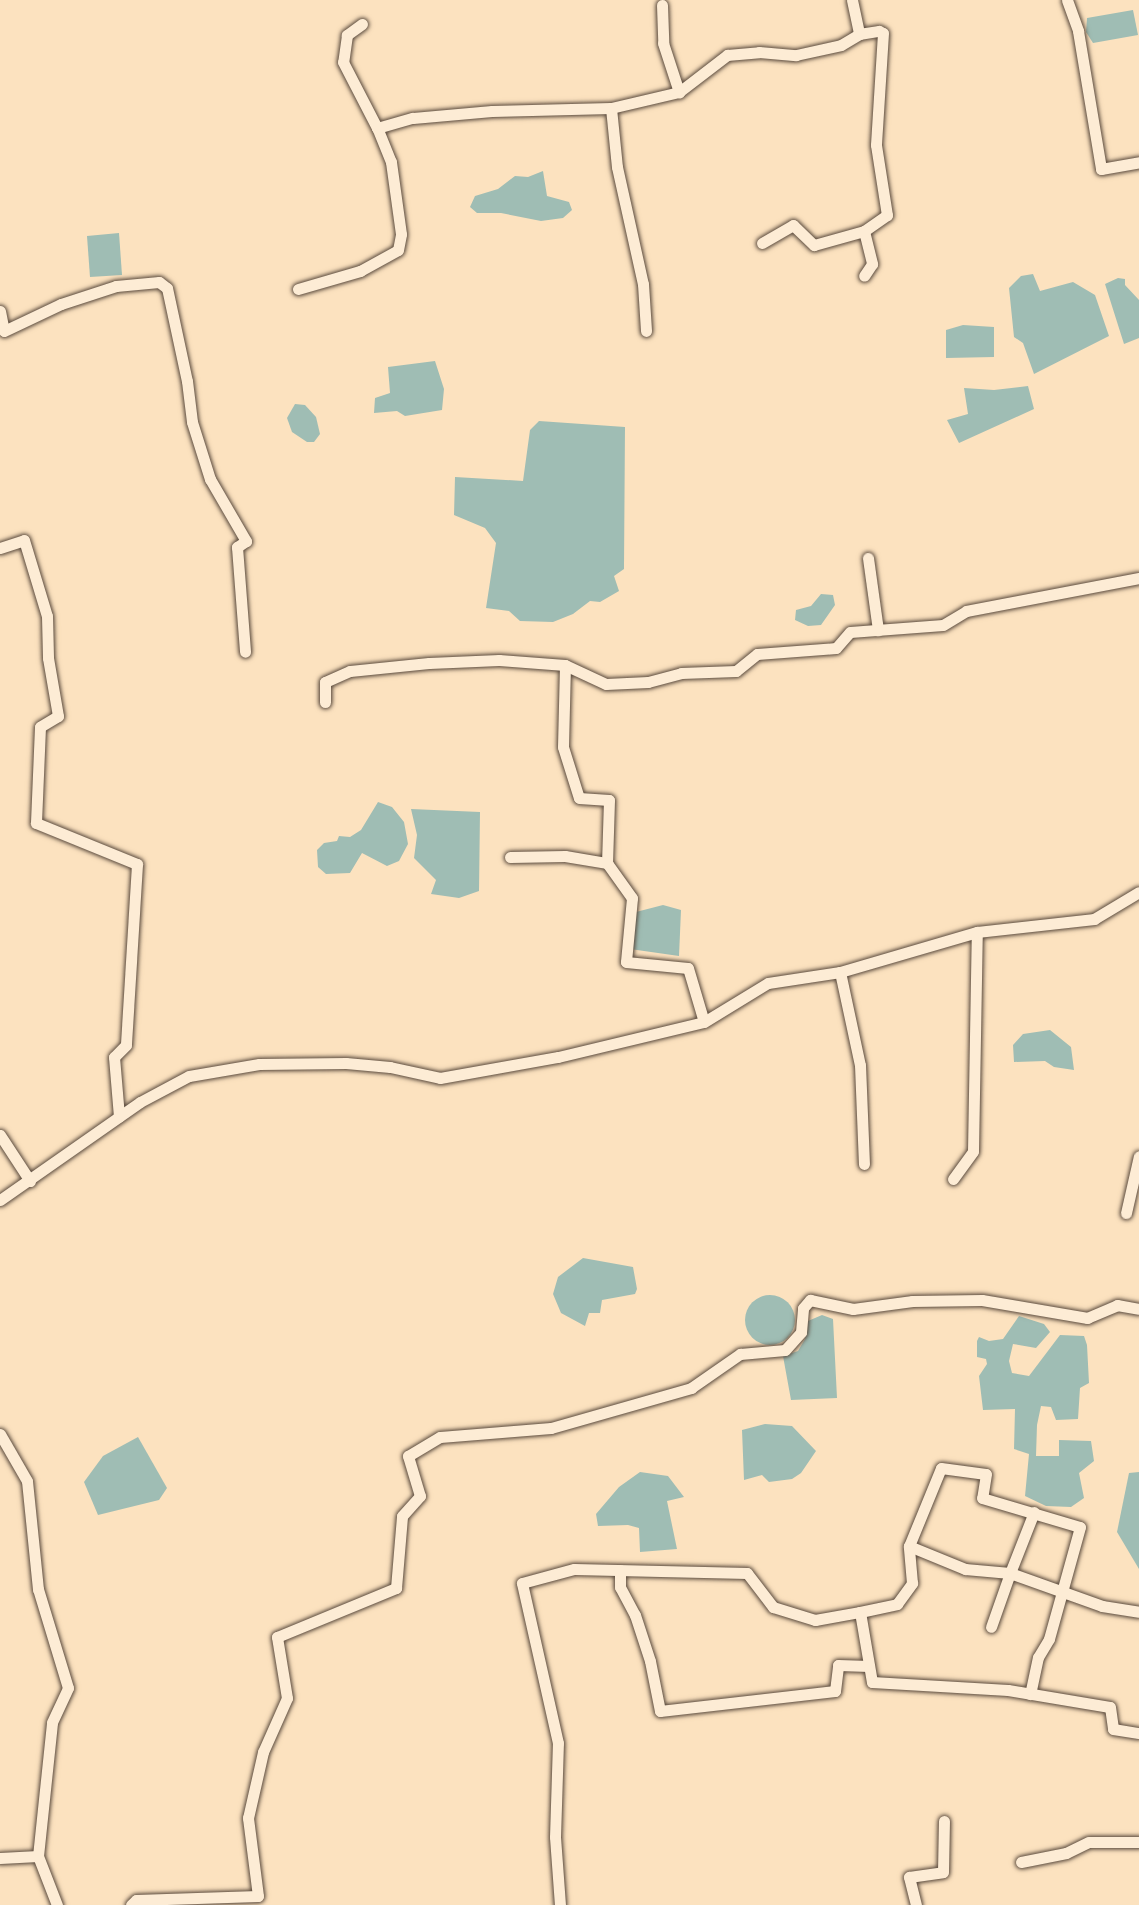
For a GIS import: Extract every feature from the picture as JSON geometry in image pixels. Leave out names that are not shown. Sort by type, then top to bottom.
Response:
[{"type":"street","points":[[852,0],[859,34]]},
{"type":"street","points":[[1067,0],[1078,31],[1101,169],[1139,162]]},
{"type":"street","points":[[662,5],[663,43],[679,92]]},
{"type":"street","points":[[298,289],[360,271],[398,250],[401,234],[391,162],[343,62],[347,35],[362,24]]},
{"type":"street","points":[[377,128],[413,118],[492,111],[611,108],[679,92],[727,55],[759,52],[796,55],[841,45],[859,34],[883,33],[876,145],[887,215],[864,231],[814,245],[793,225],[762,243]]},
{"type":"street","points":[[611,108],[617,167],[643,284],[646,331]]},
{"type":"street","points":[[864,231],[872,264],[864,276]]},
{"type":"street","points":[[0,311],[4,331],[61,304],[116,286],[159,282],[167,288],[192,422],[210,479],[246,541],[237,547],[245,652]]},
{"type":"street","points":[[0,548],[24,540],[47,616],[48,658],[58,716],[40,727],[36,823],[137,864],[126,1045],[114,1057],[119,1117]]},
{"type":"street","points":[[868,558],[878,630]]},
{"type":"street","points":[[325,702],[325,682],[350,671],[499,660],[565,665],[606,684],[648,682],[681,673],[736,671],[757,654],[836,648],[850,632],[943,625],[966,611],[1139,578]]},
{"type":"street","points":[[565,665],[563,747],[579,798],[609,800],[607,863],[632,898],[626,962],[688,968],[704,1022]]},
{"type":"street","points":[[510,857],[565,856],[607,863]]},
{"type":"street","points":[[0,1200],[119,1117],[189,1076],[259,1064],[346,1063],[390,1067],[440,1078],[558,1057],[704,1022],[768,983],[840,972],[977,932],[1094,919],[1139,892]]},
{"type":"street","points":[[953,1179],[973,1151],[977,932]]},
{"type":"street","points":[[840,972],[860,1065],[864,1164]]},
{"type":"street","points":[[0,1135],[30,1181]]},
{"type":"street","points":[[1126,1213],[1139,1156]]},
{"type":"street","points":[[131,1905],[136,1900],[259,1900],[248,1818],[263,1752],[287,1698],[277,1637],[396,1588],[402,1516],[420,1496],[408,1456],[440,1437],[551,1428],[691,1388],[740,1354],[785,1350],[801,1332],[803,1308],[810,1300],[853,1309],[912,1301],[982,1300],[1087,1318],[1117,1305],[1139,1309]]},
{"type":"street","points":[[0,1434],[27,1481],[38,1589],[68,1688],[52,1723],[38,1856],[57,1905]]},
{"type":"street","points":[[560,1905],[555,1837],[558,1743],[522,1583],[574,1569],[747,1573],[773,1607],[815,1620],[897,1604],[912,1583],[909,1546],[941,1468],[986,1474],[982,1498],[1080,1527],[1049,1639],[1038,1657],[1030,1694]]},
{"type":"street","points":[[991,1627],[1034,1512]]},
{"type":"street","points":[[909,1546],[965,1569],[1010,1573],[1102,1606],[1139,1612]]},
{"type":"street","points":[[620,1570],[620,1587],[635,1615],[650,1661],[660,1711],[835,1691],[838,1665],[869,1666]]},
{"type":"street","points":[[860,1612],[872,1682],[1030,1694],[1110,1707],[1113,1729],[1139,1733]]},
{"type":"street","points":[[916,1905],[909,1877],[943,1872],[944,1821]]},
{"type":"street","points":[[1021,1862],[1066,1853],[1089,1842],[1139,1842]]},
{"type":"street","points":[[0,1858],[38,1856]]},
{"type":"water","points":[[1133,10],[1138,35],[1093,43],[1086,32],[1087,18]]},
{"type":"water","points":[[543,171],[547,196],[569,202],[572,210],[563,218],[541,221],[501,213],[477,213],[470,207],[475,196],[498,189],[515,176],[528,177]]},
{"type":"water","points":[[119,233],[122,275],[90,277],[87,236]]},
{"type":"water","points":[[1033,274],[1040,291],[1073,282],[1095,295],[1109,336],[1034,374],[1023,343],[1014,337],[1009,288],[1021,276]]},
{"type":"water","points":[[1118,278],[1125,279],[1125,285],[1139,300],[1139,338],[1124,344],[1105,284]]},
{"type":"water","points":[[963,325],[994,327],[994,357],[946,358],[946,330]]},
{"type":"water","points":[[435,361],[444,389],[442,410],[405,416],[397,411],[374,413],[375,398],[390,393],[388,367]]},
{"type":"water","points":[[1028,386],[1034,409],[959,443],[947,420],[968,414],[964,388],[994,390]]},
{"type":"water","points":[[295,404],[305,405],[316,417],[320,434],[314,442],[307,442],[292,432],[287,418]]},
{"type":"water","points":[[539,421],[625,427],[624,569],[614,576],[619,591],[600,602],[590,601],[573,614],[553,622],[520,621],[509,611],[486,608],[496,543],[485,528],[454,515],[455,477],[523,481],[530,430]]},
{"type":"water","points":[[821,594],[833,595],[835,605],[821,625],[808,626],[795,620],[796,610],[811,606]]},
{"type":"water","points":[[378,802],[392,807],[404,822],[408,844],[399,861],[387,866],[362,853],[350,873],[326,874],[318,867],[317,850],[324,843],[337,841],[339,836],[350,837],[361,830]]},
{"type":"water","points":[[411,809],[480,812],[479,891],[459,898],[431,894],[436,880],[414,858],[417,835]]},
{"type":"water","points":[[663,905],[681,910],[679,956],[630,949],[636,912]]},
{"type":"water","points":[[1050,1030],[1071,1047],[1074,1070],[1054,1067],[1045,1061],[1014,1062],[1013,1045],[1023,1034]]},
{"type":"water","points":[[583,1258],[633,1267],[637,1289],[635,1294],[602,1300],[600,1313],[589,1313],[585,1326],[561,1313],[553,1294],[558,1277]]},
{"type":"water","points":[[770,1295],[788,1302],[795,1320],[788,1338],[770,1345],[752,1338],[745,1320],[752,1302]]},
{"type":"water","points":[[822,1315],[833,1319],[837,1398],[791,1400],[783,1356],[798,1351],[805,1339],[808,1321]]},
{"type":"water","points":[[1019,1316],[1044,1324],[1050,1332],[1036,1348],[1013,1344],[1009,1361],[1012,1373],[1029,1376],[1060,1335],[1084,1336],[1087,1345],[1089,1383],[1080,1388],[1078,1419],[1056,1420],[1051,1407],[1041,1406],[1037,1425],[1036,1456],[1059,1456],[1059,1440],[1091,1441],[1094,1461],[1079,1473],[1084,1498],[1071,1507],[1046,1506],[1025,1496],[1029,1454],[1014,1449],[1015,1409],[983,1410],[979,1376],[987,1364],[986,1359],[977,1357],[977,1341],[979,1337],[989,1341],[1003,1339]]},
{"type":"water","points":[[765,1424],[792,1426],[816,1451],[801,1473],[792,1479],[769,1482],[762,1475],[744,1480],[742,1430]]},
{"type":"water","points":[[138,1437],[167,1488],[159,1500],[98,1515],[84,1482],[103,1456]]},
{"type":"water","points":[[640,1472],[668,1476],[684,1497],[667,1501],[677,1549],[640,1552],[639,1528],[628,1525],[598,1526],[596,1514],[619,1487]]},
{"type":"water","points":[[1139,1472],[1139,1569],[1117,1532],[1129,1473]]}]
